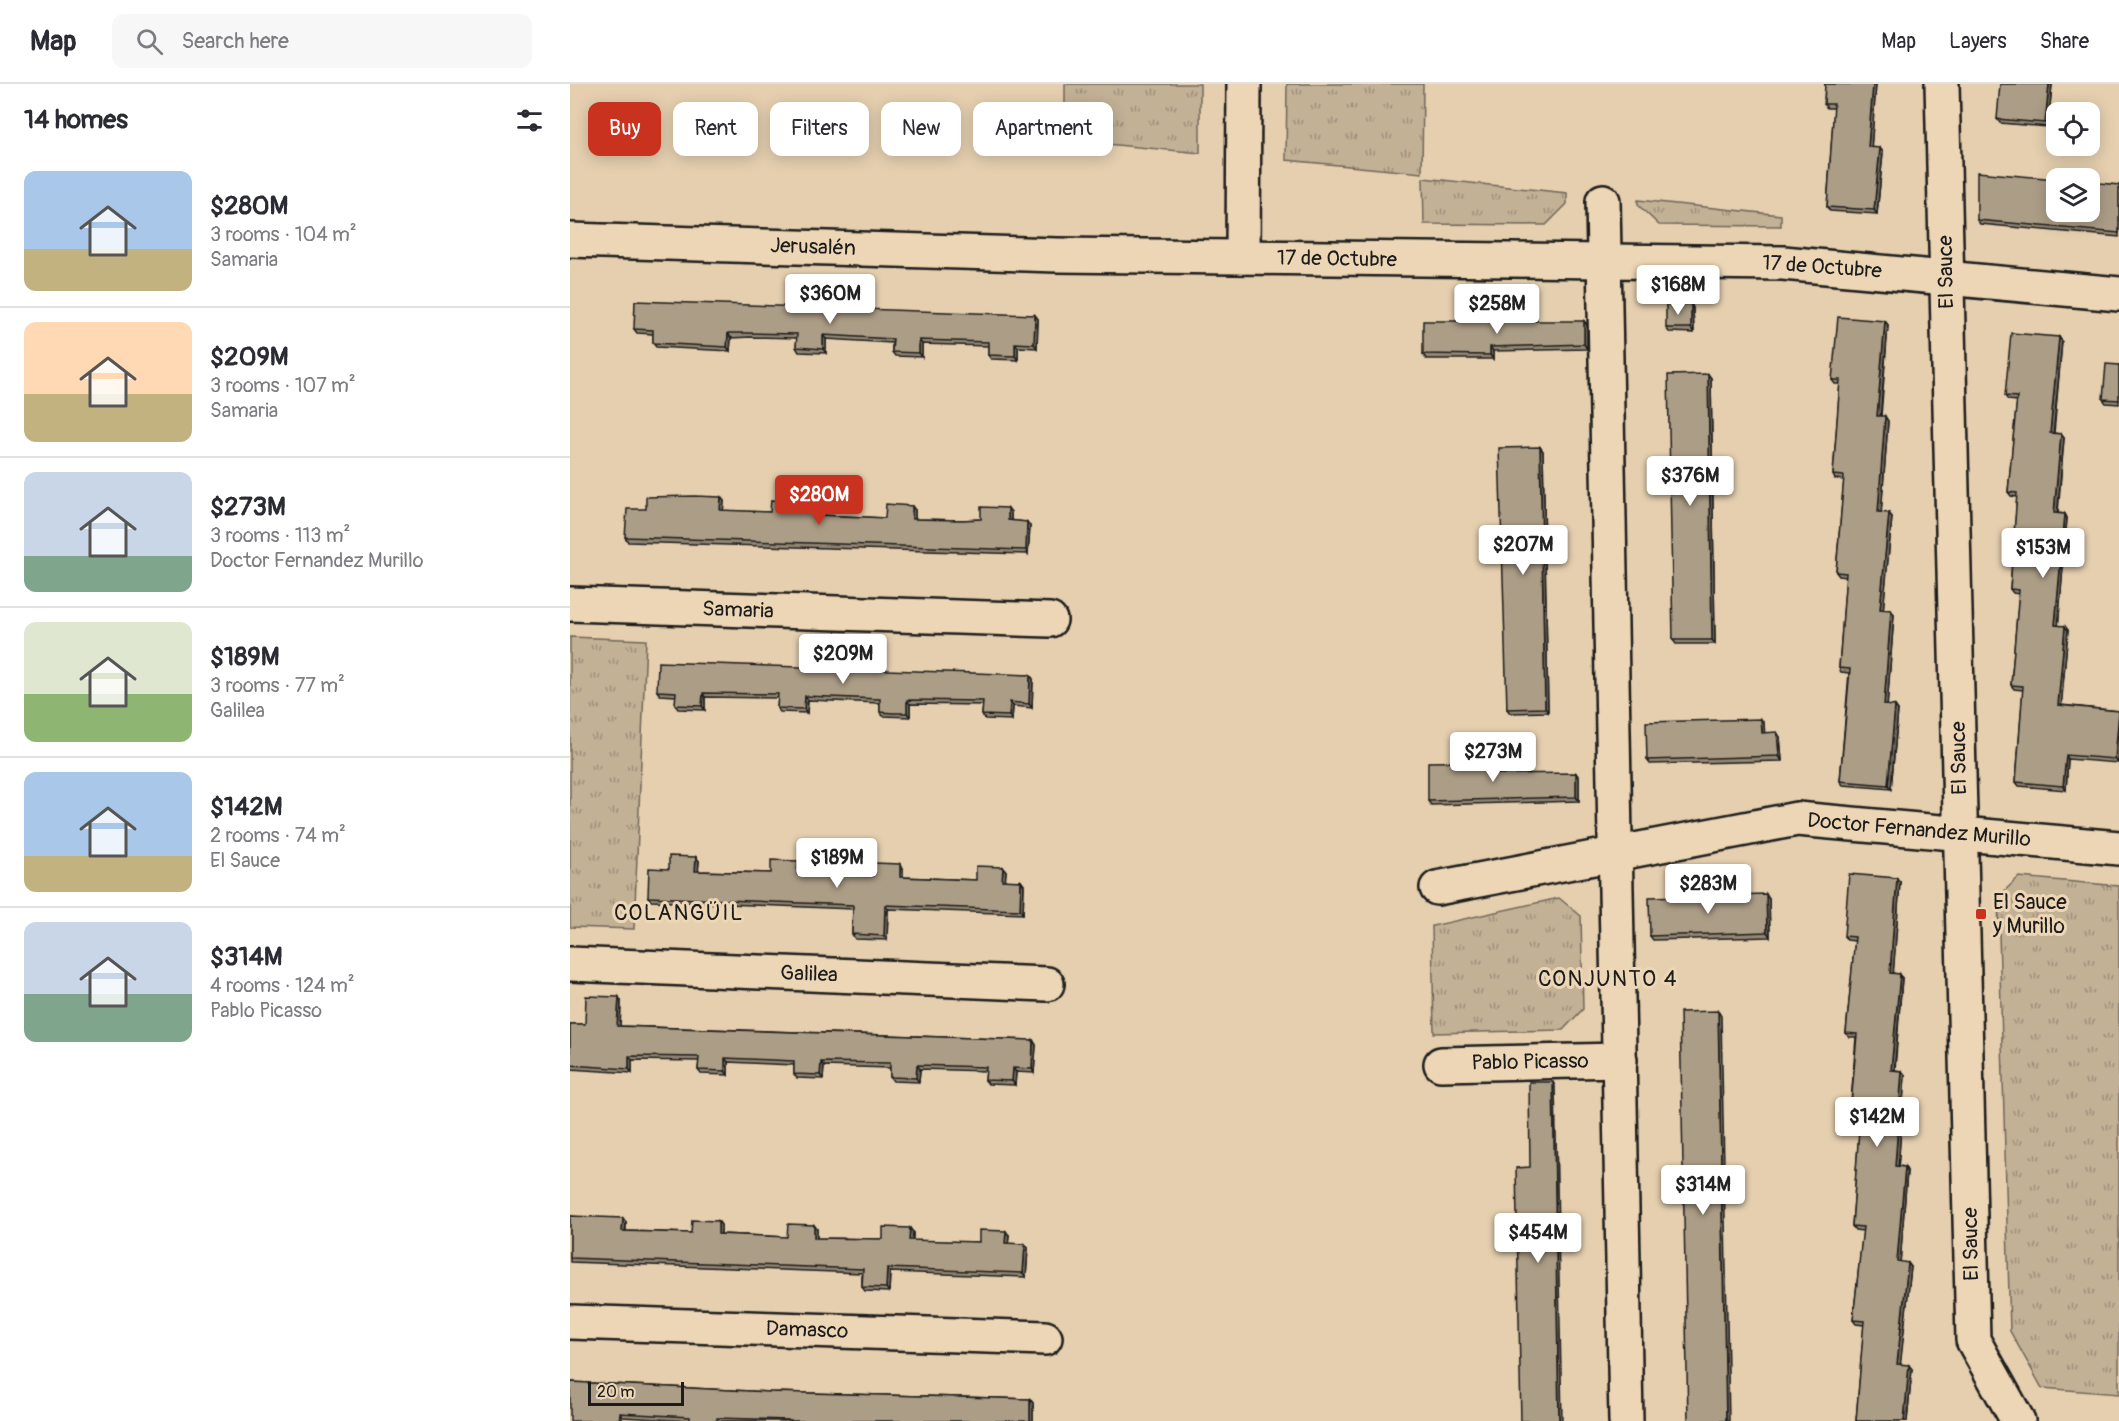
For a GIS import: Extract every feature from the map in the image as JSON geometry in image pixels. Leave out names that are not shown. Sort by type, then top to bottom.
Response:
[{"type":"street","points":[[1243,257],[1244,84]]},
{"type":"street","name":"El Sauce","points":[[1941,84],[1973,1340],[2018,1421]]},
{"type":"street","points":[[1603,201],[1626,1421]]},
{"type":"street","name":"Jerusalén","points":[[570,240],[1057,255]]},
{"type":"street","name":"17 de Octubre","points":[[1057,255],[1783,262],[2119,294]]},
{"type":"street","name":"Samaria","points":[[570,604],[1050,620]]},
{"type":"street","name":"Doctor Fernandez Murillo","points":[[1437,888],[1797,819],[2119,848]]},
{"type":"street","name":"Galilea","points":[[570,964],[1047,984]]},
{"type":"street","name":"Pablo Picasso","points":[[1441,1064],[1620,1060]]},
{"type":"street","name":"Damasco","points":[[570,1323],[1045,1338]]},
{"type":"green space","points":[[1065,84],[1200,84],[1200,153],[1113,145],[1113,102],[1065,102]]},
{"type":"green space","points":[[1287,84],[1423,84],[1422,173],[1286,160]]},
{"type":"green space","points":[[1423,178],[1567,193],[1567,204],[1546,225],[1424,224]]},
{"type":"green space","points":[[1638,200],[1781,215],[1781,226],[1659,225],[1638,205]]},
{"type":"green space","points":[[570,637],[646,640],[634,929],[570,927]]},
{"type":"green space","points":[[2019,877],[2119,886],[2119,1394],[2042,1388],[2010,1331],[1998,897]]},
{"type":"green space","points":[[1559,898],[1581,916],[1583,1009],[1563,1030],[1434,1033],[1432,926]]},
{"type":"building","points":[[1825,84],[1873,84],[1868,147],[1880,148],[1874,210],[1827,207],[1834,104],[1824,104]]},
{"type":"building","points":[[2000,84],[2049,84],[2045,123],[1997,119]]},
{"type":"building","points":[[1977,172],[2046,178],[2046,222],[2100,222],[2100,183],[2119,185],[2119,233],[1977,220]]},
{"type":"building","points":[[635,301],[1035,315],[1034,344],[1015,343],[1015,356],[988,355],[988,342],[919,340],[919,353],[892,352],[893,339],[823,335],[823,349],[796,347],[797,334],[728,333],[727,347],[653,343],[653,330],[634,329]]},
{"type":"building","points":[[1666,304],[1691,304],[1691,328],[1666,328]]},
{"type":"building","points":[[1838,317],[1885,321],[1877,416],[1885,416],[1878,512],[1889,513],[1880,609],[1891,610],[1884,705],[1895,706],[1888,785],[1840,781],[1850,669],[1839,668],[1846,573],[1836,572],[1844,476],[1833,475],[1840,380],[1832,380]]},
{"type":"building","points":[[1423,321],[1584,321],[1584,344],[1490,347],[1490,355],[1423,354]]},
{"type":"building","points":[[2011,333],[2059,337],[2050,433],[2061,434],[2054,513],[2065,514],[2055,625],[2065,626],[2058,705],[2119,711],[2115,759],[2066,755],[2063,786],[2016,782],[2023,686],[2011,685],[2019,590],[2010,589],[2017,493],[2008,492],[2017,397],[2005,396]]},
{"type":"building","points":[[2106,364],[2119,365],[2119,400],[2103,399]]},
{"type":"building","points":[[1708,374],[1712,640],[1673,640],[1668,375]]},
{"type":"building","points":[[1540,447],[1545,708],[1507,709],[1499,448]]},
{"type":"building","points":[[646,497],[721,497],[720,510],[770,512],[771,500],[817,502],[816,515],[885,518],[886,504],[912,506],[912,519],[981,519],[981,507],[1008,508],[1008,520],[1027,522],[1026,550],[625,537],[627,509],[646,509]]},
{"type":"building","points":[[658,662],[1030,675],[1029,704],[1010,702],[1009,716],[982,715],[983,701],[907,700],[907,713],[893,713],[880,712],[880,699],[805,696],[804,709],[777,708],[778,694],[703,693],[702,706],[675,705],[676,692],[657,691]]},
{"type":"building","points":[[1761,719],[1762,733],[1777,732],[1779,756],[1647,760],[1646,722]]},
{"type":"building","points":[[1493,761],[1493,774],[1576,773],[1576,797],[1428,801],[1428,762]]},
{"type":"building","points":[[669,856],[696,857],[695,871],[771,873],[771,860],[798,861],[797,874],[873,876],[874,863],[900,864],[900,877],[976,880],[976,866],[1003,867],[1002,880],[1021,881],[1020,910],[885,905],[884,936],[852,934],[853,905],[648,897],[649,868],[669,869]]},
{"type":"building","points":[[1849,874],[1897,878],[1890,973],[1900,974],[1891,1070],[1902,1071],[1895,1166],[1905,1167],[1897,1261],[1908,1263],[1897,1364],[1909,1365],[1904,1421],[1856,1421],[1864,1321],[1853,1320],[1863,1227],[1852,1226],[1859,1130],[1849,1129],[1857,1034],[1846,1033],[1855,937],[1844,936]]},
{"type":"building","points":[[1766,894],[1767,932],[1650,936],[1649,897]]},
{"type":"building","points":[[586,996],[619,997],[617,1026],[1033,1040],[1032,1069],[1013,1068],[1012,1081],[985,1080],[986,1067],[917,1065],[916,1078],[890,1077],[890,1063],[821,1062],[820,1075],[794,1074],[794,1061],[725,1058],[725,1071],[698,1070],[699,1057],[629,1056],[629,1069],[570,1065],[570,1024],[585,1024]]},
{"type":"building","points":[[1718,1011],[1726,1421],[1688,1421],[1680,1012]]},
{"type":"building","points":[[1529,1082],[1553,1082],[1559,1421],[1521,1421],[1516,1168],[1530,1167]]},
{"type":"building","points":[[570,1216],[623,1218],[622,1231],[691,1233],[692,1220],[718,1221],[718,1234],[787,1237],[788,1224],[814,1225],[814,1238],[883,1239],[883,1227],[910,1228],[909,1240],[979,1242],[979,1230],[1006,1231],[1005,1243],[1025,1244],[1023,1273],[887,1268],[886,1288],[862,1287],[863,1269],[570,1258]]},
{"type":"building","points":[[570,1382],[770,1392],[1030,1399],[1030,1421],[788,1421],[717,1418],[717,1421],[690,1421],[690,1417],[620,1413],[619,1421],[570,1421]]},
{"type":"place","name":"El Sauce y Murillo","points":[[1981,914]]},
{"type":"district","name":"COLANGÜIL","points":[[679,913]]},
{"type":"district","name":"CONJUNTO 4","points":[[1608,979]]}]
